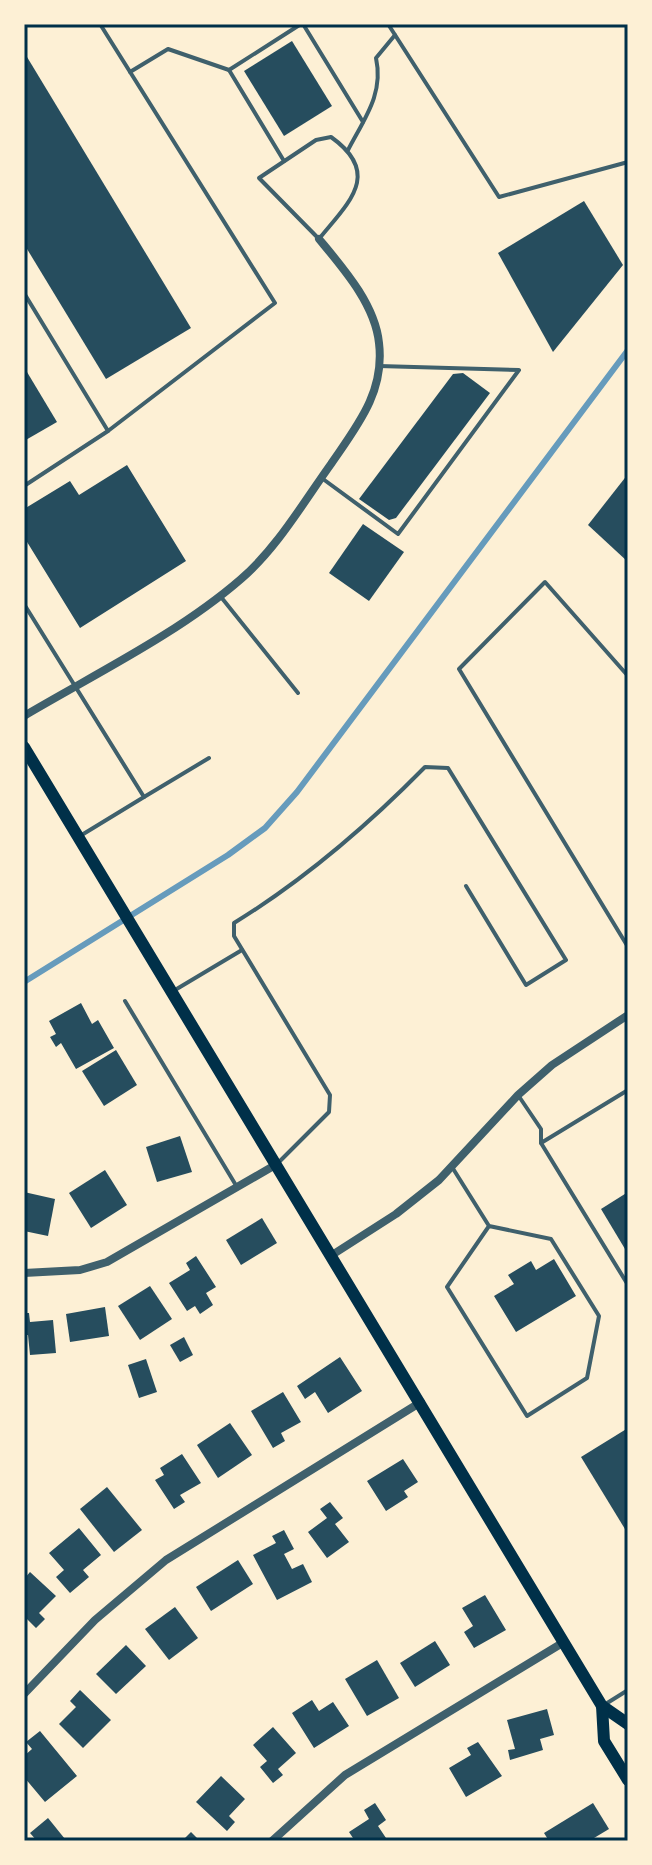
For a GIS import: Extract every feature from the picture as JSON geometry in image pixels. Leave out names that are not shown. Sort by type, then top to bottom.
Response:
[{"type":"main road","points":[[24,747],[602,1706],[628,1724]]},
{"type":"main road","points":[[602,1706],[604,1741],[628,1780]]},
{"type":"street","points":[[24,716],[220,595],[264,556],[370,406],[379,366],[379,342],[370,310],[319,239]]},
{"type":"street","points":[[332,1255],[396,1214],[452,1167],[518,1095],[552,1065],[628,1015]]},
{"type":"street","points":[[24,1273],[80,1270],[107,1262],[277,1164]]},
{"type":"street","points":[[24,1694],[95,1620],[166,1560],[421,1402]]},
{"type":"street","points":[[272,1841],[345,1775],[564,1642]]},
{"type":"lane","points":[[24,486],[108,431],[275,303],[100,24]]},
{"type":"lane","points":[[229,70],[302,24],[363,122]]},
{"type":"lane","points":[[388,24],[499,197],[628,162]]},
{"type":"lane","points":[[348,150],[377,95],[376,58],[395,35]]},
{"type":"lane","points":[[130,72],[168,49],[229,70],[284,161]]},
{"type":"lane","points":[[331,137],[348,150],[359,175],[357,193],[319,239],[259,178],[316,140],[331,137]]},
{"type":"lane","points":[[24,293],[108,431]]},
{"type":"lane","points":[[321,477],[398,534],[519,370],[379,366]]},
{"type":"lane","points":[[628,676],[545,582],[459,669],[628,947]]},
{"type":"lane","points":[[220,595],[298,693]]},
{"type":"lane","points":[[24,604],[144,797]]},
{"type":"lane","points":[[78,837],[209,758]]},
{"type":"lane","points":[[277,1164],[329,1112],[330,1095],[234,936],[234,923],[271,900],[385,808],[425,767],[448,768],[566,960],[526,985],[466,886]]},
{"type":"lane","points":[[173,992],[242,950]]},
{"type":"lane","points":[[125,1001],[237,1187]]},
{"type":"lane","points":[[541,1143],[628,1090]]},
{"type":"lane","points":[[518,1095],[541,1129],[541,1143],[628,1285]]},
{"type":"lane","points":[[452,1167],[489,1226],[551,1239],[599,1316],[587,1378],[527,1416],[447,1287],[489,1226]]},
{"type":"lane","points":[[602,1706],[628,1690]]},
{"type":"building","points":[[292,41],[332,106],[284,136],[244,71]]},
{"type":"building","points":[[24,52],[191,328],[106,379],[24,244]]},
{"type":"building","points":[[584,201],[623,265],[553,352],[498,253]]},
{"type":"building","points":[[24,367],[57,422],[24,441]]},
{"type":"building","points":[[463,373],[490,393],[396,518],[389,520],[359,499],[453,374]]},
{"type":"building","points":[[127,465],[186,561],[80,628],[24,537],[24,509],[70,481],[79,495]]},
{"type":"building","points":[[628,474],[628,562],[588,525]]},
{"type":"building","points":[[363,524],[404,552],[369,601],[329,573]]},
{"type":"building","points":[[81,1003],[92,1024],[98,1020],[114,1048],[76,1069],[61,1043],[56,1047],[50,1037],[56,1034],[49,1021]]},
{"type":"building","points":[[116,1050],[137,1085],[104,1106],[82,1071]]},
{"type":"building","points":[[180,1136],[192,1172],[157,1182],[146,1147]]},
{"type":"building","points":[[105,1170],[127,1205],[91,1228],[69,1193]]},
{"type":"building","points":[[24,1192],[55,1199],[48,1236],[24,1231]]},
{"type":"building","points":[[628,1192],[628,1254],[601,1209]]},
{"type":"building","points":[[262,1218],[277,1243],[241,1265],[226,1240]]},
{"type":"building","points":[[196,1256],[216,1287],[206,1293],[213,1305],[200,1314],[195,1306],[187,1311],[169,1283],[190,1270],[186,1263]]},
{"type":"building","points":[[554,1259],[576,1296],[516,1332],[494,1296],[514,1284],[508,1275],[531,1261],[536,1270]]},
{"type":"building","points":[[150,1286],[172,1319],[140,1340],[118,1306]]},
{"type":"building","points":[[105,1307],[109,1336],[70,1342],[66,1314]]},
{"type":"building","points":[[24,1313],[29,1313],[30,1322],[53,1320],[56,1353],[30,1355],[28,1335],[24,1335]]},
{"type":"building","points":[[184,1337],[193,1355],[180,1362],[170,1345]]},
{"type":"building","points":[[340,1357],[362,1391],[328,1413],[315,1392],[305,1399],[297,1386]]},
{"type":"building","points":[[146,1359],[157,1392],[139,1398],[128,1365]]},
{"type":"building","points":[[283,1392],[301,1422],[281,1433],[285,1441],[273,1448],[251,1411]]},
{"type":"building","points":[[230,1423],[252,1455],[218,1478],[197,1445]]},
{"type":"building","points":[[628,1428],[628,1534],[581,1457]]},
{"type":"building","points":[[182,1454],[201,1483],[180,1495],[185,1502],[174,1509],[155,1480],[164,1475],[160,1468]]},
{"type":"building","points":[[403,1459],[418,1482],[404,1491],[408,1497],[386,1511],[367,1481]]},
{"type":"building","points":[[107,1487],[142,1530],[114,1552],[80,1509]]},
{"type":"building","points":[[330,1502],[343,1518],[335,1524],[349,1542],[327,1558],[308,1532],[327,1518],[320,1509]]},
{"type":"building","points":[[79,1528],[101,1555],[83,1570],[89,1577],[70,1593],[56,1577],[64,1570],[49,1553]]},
{"type":"building","points":[[284,1530],[294,1549],[284,1554],[292,1569],[303,1564],[312,1582],[277,1600],[253,1555],[276,1543],[272,1536]]},
{"type":"building","points":[[238,1560],[253,1584],[211,1611],[196,1587]]},
{"type":"building","points":[[30,1572],[56,1596],[39,1613],[45,1619],[36,1628],[24,1616],[24,1579]]},
{"type":"building","points":[[485,1595],[506,1630],[474,1648],[464,1632],[473,1626],[462,1608]]},
{"type":"building","points":[[175,1607],[198,1638],[169,1660],[145,1629]]},
{"type":"building","points":[[435,1641],[450,1665],[415,1687],[400,1663]]},
{"type":"building","points":[[126,1645],[146,1666],[116,1694],[96,1674]]},
{"type":"building","points":[[377,1660],[399,1698],[367,1716],[345,1679]]},
{"type":"building","points":[[80,1690],[111,1720],[83,1748],[59,1724],[76,1707],[70,1701]]},
{"type":"building","points":[[312,1700],[319,1711],[333,1702],[349,1726],[314,1748],[292,1713]]},
{"type":"building","points":[[547,1709],[554,1735],[540,1739],[543,1750],[510,1760],[508,1750],[515,1749],[507,1720]]},
{"type":"building","points":[[273,1727],[296,1753],[278,1769],[283,1775],[273,1783],[260,1767],[267,1761],[253,1745]]},
{"type":"building","points":[[40,1731],[77,1776],[45,1802],[24,1777],[24,1756],[32,1749],[26,1742]]},
{"type":"building","points":[[478,1742],[502,1776],[466,1797],[449,1768],[471,1755],[467,1748]]},
{"type":"building","points":[[221,1776],[245,1799],[229,1816],[235,1822],[227,1831],[196,1802]]},
{"type":"building","points":[[375,1803],[386,1820],[378,1826],[388,1841],[355,1841],[349,1832],[369,1819],[364,1810]]},
{"type":"building","points":[[593,1803],[609,1829],[589,1841],[549,1841],[544,1833]]},
{"type":"building","points":[[48,1818],[65,1839],[63,1841],[37,1841],[30,1833]]},
{"type":"building","points":[[191,1832],[200,1841],[182,1841]]},
{"type":"waterway","points":[[24,982],[228,855],[265,828],[297,792],[628,350]]}]
